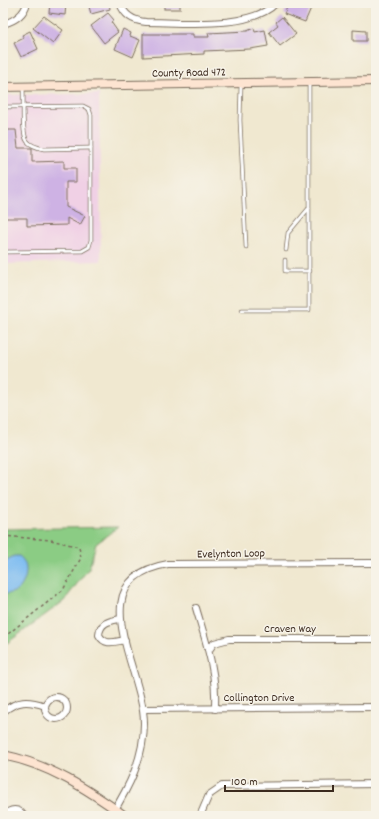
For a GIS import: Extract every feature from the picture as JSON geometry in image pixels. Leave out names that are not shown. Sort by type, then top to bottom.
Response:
[{"type":"street","points":[[3,24],[16,19],[23,12],[27,3]]},
{"type":"street","points":[[120,3],[125,12],[135,20],[175,22],[221,21],[248,18],[264,13],[276,3]]},
{"type":"street","name":"County Road 472","points":[[3,87],[376,81]]},
{"type":"street","name":"Evelynton Loop","points":[[113,813],[132,780],[140,758],[144,737],[143,709],[124,640],[120,619],[122,594],[130,583],[142,573],[155,566],[168,564],[376,563]]},
{"type":"street","points":[[196,608],[209,650],[215,684],[215,709]]},
{"type":"street","points":[[120,619],[106,622],[102,625],[99,634],[105,642],[110,643],[124,640]]},
{"type":"street","name":"Craven Way","points":[[209,650],[214,643],[229,639],[376,639]]},
{"type":"street","points":[[3,712],[15,704],[26,701],[45,706]]},
{"type":"street","name":"Collington Drive","points":[[143,709],[376,707]]},
{"type":"street","points":[[3,755],[34,764],[62,776],[87,789],[113,813],[125,816]]},
{"type":"street","points":[[200,816],[209,795],[222,786],[376,784]]},
{"type":"street","points":[[4,816],[8,811],[13,809],[18,810],[24,816]]},
{"type":"lane","points":[[242,310],[310,310],[308,82]]},
{"type":"lane","points":[[241,83],[240,120],[246,247]]},
{"type":"lane","points":[[23,87],[24,133],[32,145],[44,149],[91,148]]},
{"type":"lane","points":[[3,107],[83,106],[89,109],[91,115],[91,240],[89,247],[82,251],[3,252]]},
{"type":"lane","points":[[286,250],[288,233],[309,208]]},
{"type":"lane","points":[[285,260],[285,271],[310,271]]},
{"type":"path","points":[[3,536],[51,540],[79,547],[82,558],[63,590],[3,638]]},
{"type":"shaded area","points":[[99,94],[101,261],[3,264],[3,95]]},
{"type":"green space","points":[[118,527],[96,544],[89,568],[64,601],[3,646],[3,529]]},
{"type":"water","points":[[14,556],[19,556],[25,563],[26,573],[24,582],[15,592],[3,595],[3,562]]},
{"type":"building","points":[[50,3],[66,3],[65,15],[49,13]]},
{"type":"building","points":[[88,3],[109,3],[110,9],[91,14]]},
{"type":"building","points":[[164,3],[180,3],[180,9],[164,9]]},
{"type":"building","points":[[289,3],[299,3],[311,8],[305,22],[284,14]]},
{"type":"building","points":[[108,13],[114,20],[111,22],[118,32],[104,43],[91,26]]},
{"type":"building","points":[[44,16],[63,30],[53,44],[33,28]]},
{"type":"building","points":[[282,17],[296,34],[280,46],[269,32],[278,25],[276,22]]},
{"type":"building","points":[[254,28],[255,32],[265,30],[268,46],[250,49],[204,51],[204,54],[143,57],[143,34],[193,34],[193,37],[209,37],[208,33],[247,31]]},
{"type":"building","points":[[123,29],[131,33],[130,36],[140,40],[133,57],[115,49]]},
{"type":"building","points":[[353,30],[366,31],[366,41],[353,41]]},
{"type":"building","points":[[30,31],[38,49],[21,57],[14,43],[24,38],[22,35]]},
{"type":"building","points":[[3,130],[16,130],[18,148],[32,148],[32,162],[64,161],[64,168],[76,168],[76,182],[66,182],[66,207],[85,216],[80,225],[67,218],[67,225],[27,226],[27,218],[3,218]]}]
